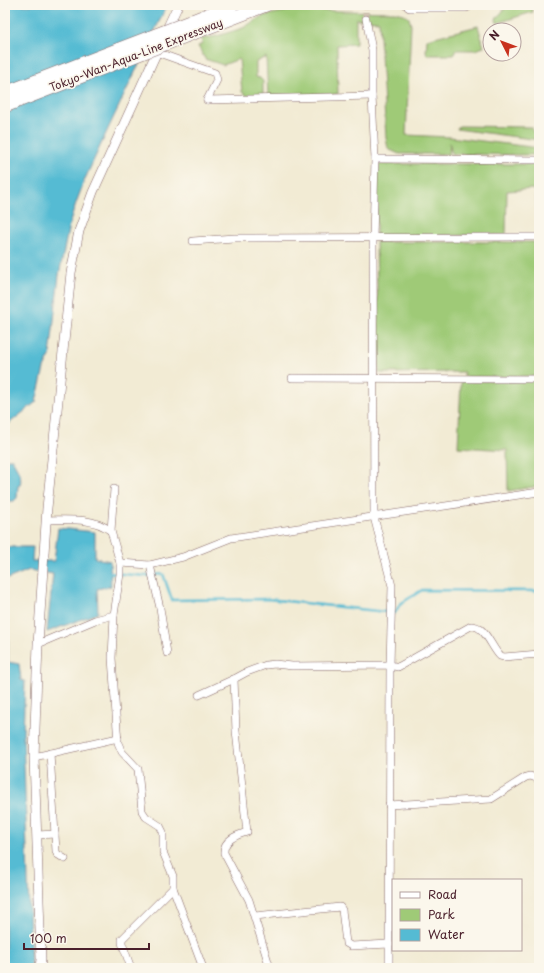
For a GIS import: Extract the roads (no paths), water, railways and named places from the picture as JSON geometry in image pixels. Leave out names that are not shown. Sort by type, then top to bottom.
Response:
[{"type":"highway","name":"Tokyo-Wan-Aqua-Line Expressway","points":[[5,106],[194,26],[232,5]]},
{"type":"highway","name":"Tokyo-Wan-Aqua-Line Expressway","points":[[5,93],[194,26],[264,6],[276,5]]},
{"type":"highway","points":[[410,5],[466,5]]},
{"type":"street","points":[[40,968],[41,959],[34,757],[38,644],[46,520],[71,272],[79,231],[92,192],[178,5]]},
{"type":"street","points":[[366,19],[372,50],[372,96],[375,159],[373,239],[374,517],[392,586],[390,665],[389,968]]},
{"type":"street","points":[[156,52],[215,73],[217,80],[207,100],[372,96]]},
{"type":"street","points":[[375,159],[539,160]]},
{"type":"street","points":[[193,241],[234,238],[373,239],[539,237]]},
{"type":"street","points":[[292,378],[539,379]]},
{"type":"street","points":[[114,489],[111,531],[120,563],[120,574],[114,615],[112,673],[119,749],[138,769],[140,798],[143,814],[160,826],[163,832],[163,852],[173,876],[173,888],[203,968]]},
{"type":"street","points":[[120,563],[150,565],[183,557],[231,538],[539,492]]},
{"type":"street","points":[[46,520],[80,520],[93,522],[103,525],[111,531]]},
{"type":"street","points":[[150,565],[160,608],[167,653]]},
{"type":"street","points":[[38,644],[95,620],[114,615]]},
{"type":"street","points":[[200,695],[234,680],[247,672],[266,665],[402,666],[471,626],[482,630],[500,656],[504,657],[539,654]]},
{"type":"street","points":[[234,680],[236,731],[247,832],[235,836],[225,845],[224,853],[249,900],[270,968]]},
{"type":"street","points":[[34,757],[118,738]]},
{"type":"street","points":[[50,753],[56,851],[57,854],[65,859]]},
{"type":"street","points":[[389,806],[491,799],[526,777],[534,776],[539,779]]},
{"type":"street","points":[[37,835],[55,834]]},
{"type":"street","points":[[132,968],[122,943],[122,939],[173,888]]},
{"type":"street","points":[[255,916],[340,907],[342,910],[346,943],[348,945],[389,944]]},
{"type":"water","points":[[5,5],[167,5],[85,179],[76,203],[69,225],[59,275],[50,356],[44,368],[36,402],[5,428]]},
{"type":"water","points":[[5,459],[12,459],[19,472],[21,482],[18,486],[17,498],[14,501],[8,501],[5,524]]},
{"type":"water","points":[[58,528],[95,532],[95,558],[110,561],[111,586],[97,589],[98,613],[47,632],[53,574],[29,570],[5,580],[5,538],[6,547],[33,547],[32,561],[54,561]]},
{"type":"water","points":[[5,637],[8,637],[8,662],[19,664],[21,680],[25,681],[23,734],[31,968],[5,968]]},
{"type":"waterway","points":[[111,573],[145,576],[163,574],[172,600],[268,599],[395,613],[400,604],[422,590],[539,591]]},
{"type":"tunnel","points":[[366,5],[366,19]]}]
